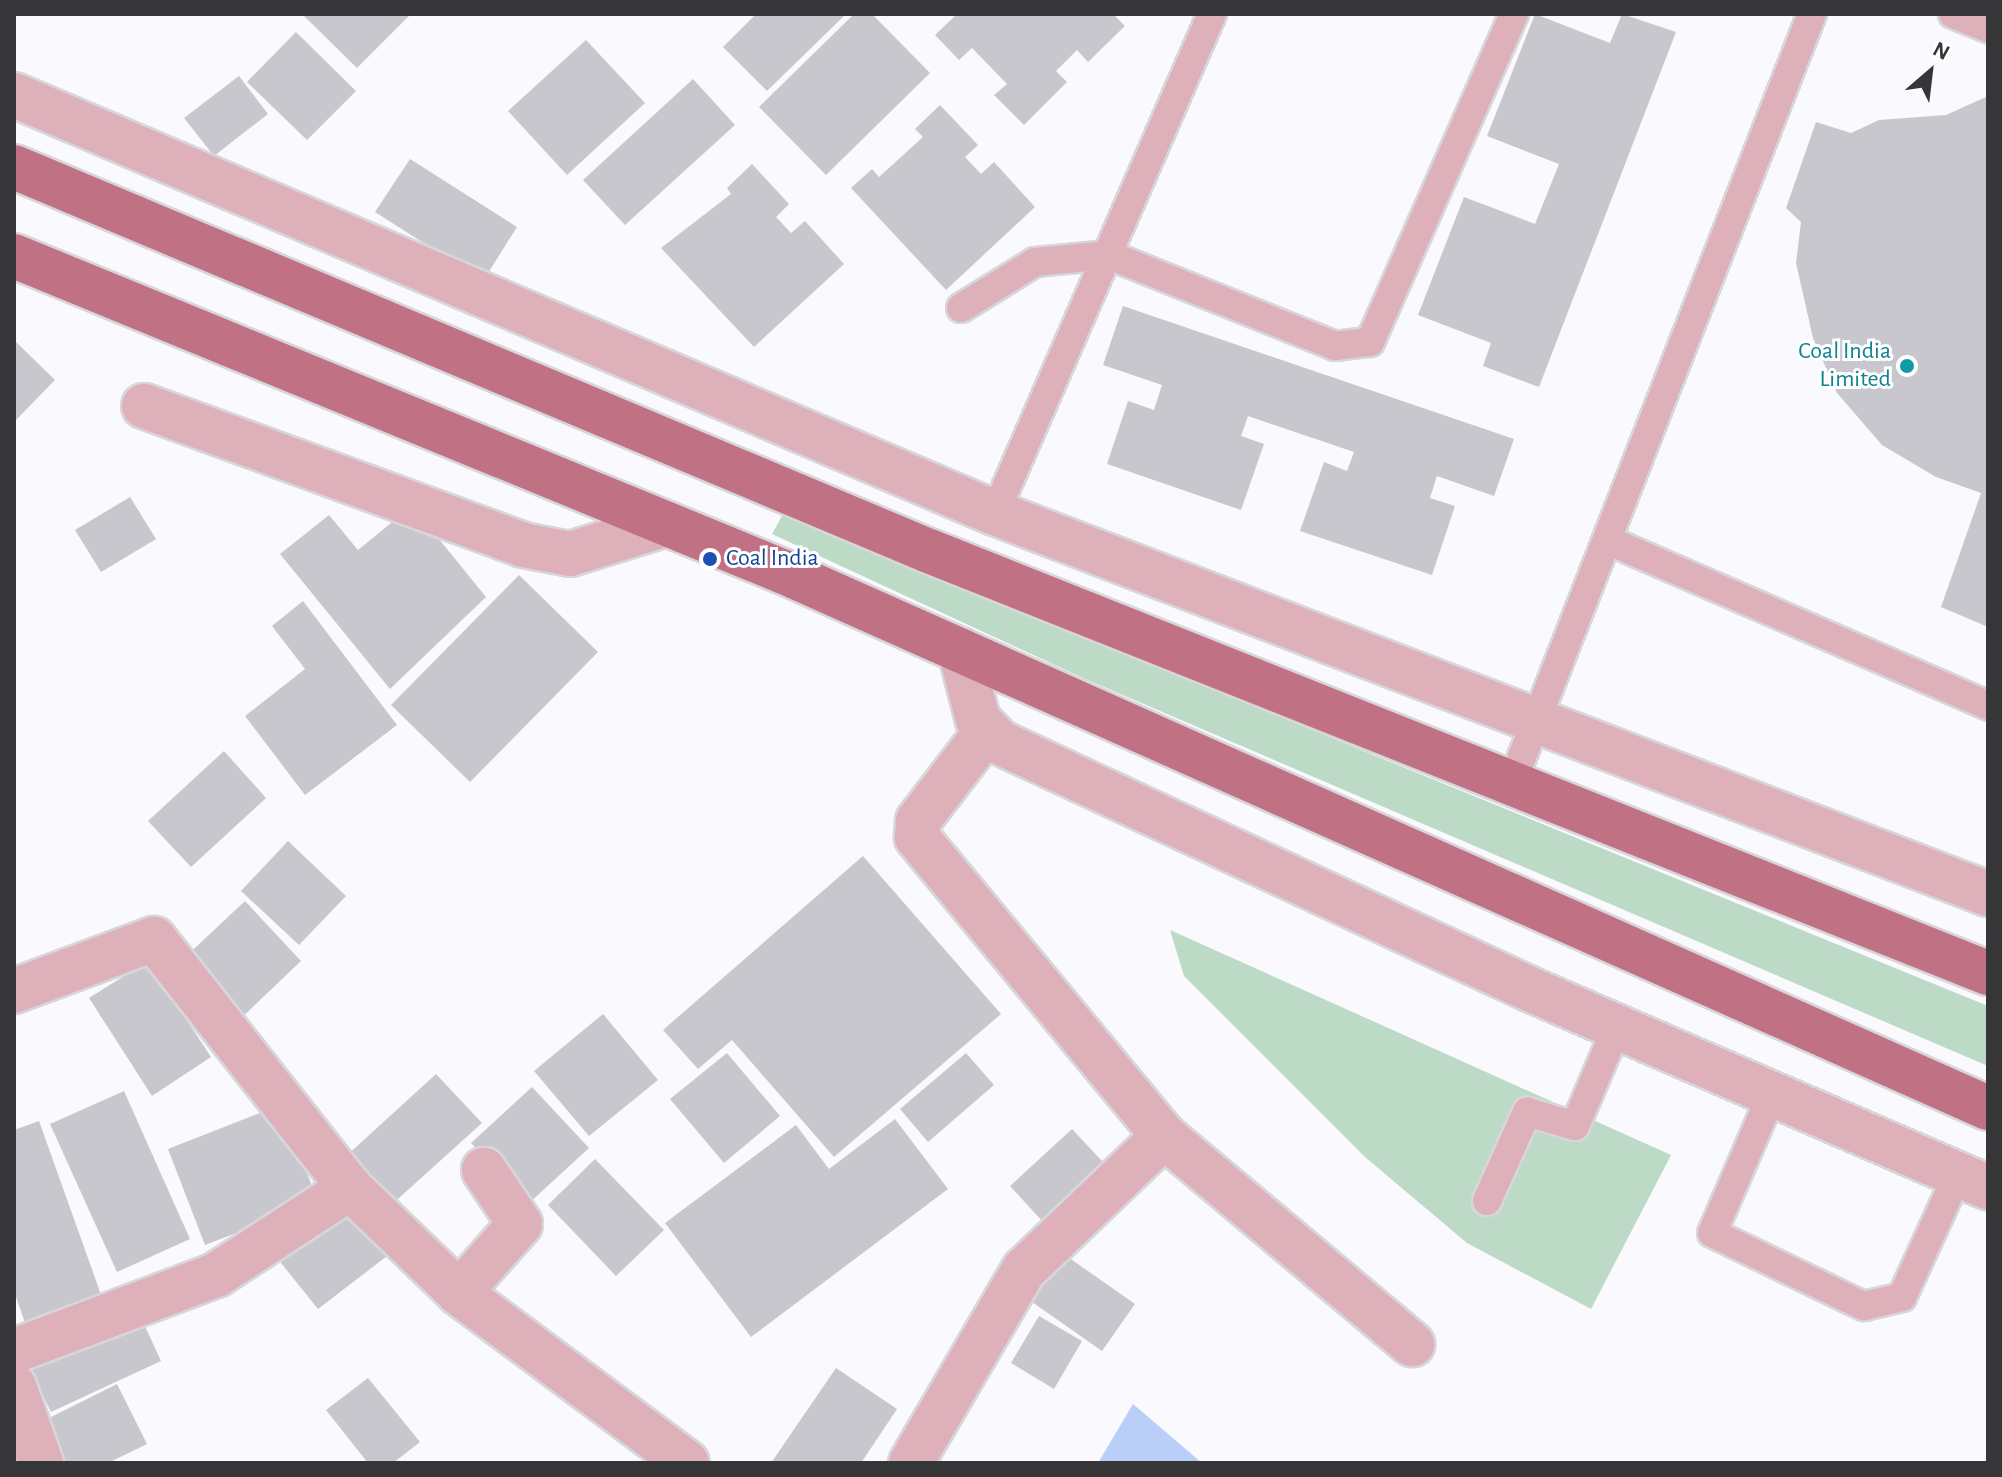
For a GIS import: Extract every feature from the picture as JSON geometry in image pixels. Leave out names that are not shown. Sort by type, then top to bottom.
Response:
[{"type":"main road","points":[[14,167],[646,433],[1988,973]]},
{"type":"main road","points":[[14,256],[608,499],[960,650],[1988,1108]]},
{"type":"street","points":[[14,95],[995,513],[1534,726],[1988,894]]},
{"type":"street","points":[[144,406],[523,545],[570,554],[667,524]]},
{"type":"street","points":[[960,650],[986,732],[1055,771],[1617,1027],[1973,1181]]},
{"type":"street","points":[[986,732],[918,821],[917,837],[1164,1136],[1412,1344]]},
{"type":"street","points":[[14,991],[154,939],[350,1188],[459,1293],[687,1463]]},
{"type":"street","points":[[911,1463],[1024,1270],[1164,1136]]},
{"type":"street","points":[[459,1293],[520,1224],[484,1170]]},
{"type":"street","points":[[14,1351],[216,1275],[350,1188]]},
{"type":"street","points":[[14,1386],[41,1463]]},
{"type":"lane","points":[[961,308],[1035,262],[1109,255],[1335,346],[1370,342],[1514,14]]},
{"type":"lane","points":[[1513,780],[1812,14]]},
{"type":"lane","points":[[1953,14],[1988,28]]},
{"type":"lane","points":[[995,513],[1109,255],[1199,20]]},
{"type":"lane","points":[[1607,540],[1988,706]]},
{"type":"lane","points":[[1487,1201],[1527,1112],[1575,1126],[1617,1027]]},
{"type":"lane","points":[[1772,1094],[1712,1233],[1864,1306],[1902,1297],[1973,1181]]},
{"type":"green space","points":[[783,514],[1988,1006],[1988,1066],[1083,678],[772,534]]},
{"type":"green space","points":[[1170,930],[1671,1155],[1591,1309],[1467,1243],[1365,1157],[1184,976]]},
{"type":"water","points":[[1133,1404],[1202,1463],[1098,1463]]},
{"type":"building","points":[[302,14],[411,14],[357,68]]},
{"type":"building","points":[[756,14],[846,14],[767,91],[723,47]]},
{"type":"building","points":[[854,14],[872,14],[930,73],[826,175],[759,107]]},
{"type":"building","points":[[957,14],[1113,14],[1125,26],[1088,62],[1077,50],[1056,71],[1067,82],[1024,125],[994,95],[1007,84],[972,48],[959,60],[935,35]]},
{"type":"building","points":[[1535,14],[1610,43],[1622,14],[1676,32],[1539,387],[1483,366],[1491,343],[1418,315],[1464,197],[1535,224],[1559,164],[1487,136]]},
{"type":"building","points":[[296,32],[356,91],[307,140],[247,82]]},
{"type":"building","points":[[586,40],[645,103],[567,175],[508,111]]},
{"type":"building","points":[[239,76],[268,114],[214,156],[184,118]]},
{"type":"building","points":[[693,79],[735,125],[625,225],[583,180]]},
{"type":"building","name":"Coal India Limited","points":[[1988,96],[1988,627],[1941,607],[1981,493],[1936,477],[1882,445],[1837,393],[1813,338],[1796,263],[1801,222],[1786,208],[1816,122],[1851,133],[1879,120],[1946,115]]},
{"type":"building","points":[[940,105],[978,145],[965,157],[981,174],[994,162],[1035,207],[946,290],[851,188],[872,169],[879,177],[923,137],[915,129]]},
{"type":"building","points":[[410,159],[517,227],[483,281],[375,212]]},
{"type":"building","points":[[752,164],[789,204],[776,217],[791,233],[805,221],[844,264],[754,347],[661,248],[731,194],[727,188]]},
{"type":"building","points":[[1123,306],[1514,439],[1494,496],[1437,476],[1430,498],[1455,506],[1432,575],[1300,531],[1324,462],[1347,471],[1354,452],[1248,416],[1241,436],[1264,444],[1241,510],[1107,464],[1128,401],[1154,410],[1162,385],[1103,365]]},
{"type":"building","points":[[14,340],[55,380],[14,422]]},
{"type":"building","points":[[130,497],[156,539],[101,572],[75,530]]},
{"type":"building","points":[[412,506],[486,597],[390,689],[280,554],[329,515],[358,550]]},
{"type":"building","points":[[519,575],[598,652],[470,782],[391,705]]},
{"type":"building","points":[[303,601],[397,725],[305,795],[245,716],[305,669],[272,626]]},
{"type":"building","points":[[224,751],[266,798],[191,867],[148,821]]},
{"type":"building","points":[[288,841],[346,896],[299,945],[241,891]]},
{"type":"building","points":[[863,856],[1001,1014],[834,1157],[732,1040],[698,1069],[663,1030]]},
{"type":"building","points":[[245,901],[301,961],[237,1022],[180,962]]},
{"type":"building","points":[[148,961],[211,1057],[152,1096],[89,998]]},
{"type":"building","points":[[603,1014],[658,1080],[589,1136],[534,1071]]},
{"type":"building","points":[[727,1053],[780,1116],[724,1163],[670,1099]]},
{"type":"building","points":[[966,1053],[994,1085],[928,1142],[900,1109]]},
{"type":"building","points":[[436,1074],[482,1123],[389,1207],[344,1158]]},
{"type":"building","points":[[532,1087],[589,1148],[528,1204],[471,1143]]},
{"type":"building","points":[[124,1091],[190,1239],[117,1272],[50,1124]]},
{"type":"building","points":[[280,1105],[318,1201],[205,1245],[168,1149]]},
{"type":"building","points":[[895,1119],[948,1189],[751,1337],[665,1223],[796,1125],[829,1169]]},
{"type":"building","points":[[39,1121],[104,1303],[27,1329],[14,1291],[14,1130]]},
{"type":"building","points":[[1072,1129],[1116,1176],[1054,1234],[1010,1186]]},
{"type":"building","points":[[595,1159],[664,1230],[616,1276],[548,1205]]},
{"type":"building","points":[[351,1201],[391,1253],[318,1309],[277,1258]]},
{"type":"building","points":[[1055,1248],[1135,1304],[1102,1351],[1022,1295]]},
{"type":"building","points":[[138,1311],[161,1361],[51,1412],[27,1363]]},
{"type":"building","points":[[1039,1316],[1082,1341],[1054,1389],[1011,1363]]},
{"type":"building","points":[[836,1368],[897,1409],[861,1463],[771,1463]]},
{"type":"building","points":[[368,1378],[420,1442],[393,1463],[368,1463],[326,1410]]},
{"type":"building","points":[[117,1384],[147,1444],[108,1463],[66,1463],[45,1420]]},
{"type":"place","name":"Coal India Limited","points":[[1907,366]]},
{"type":"place","name":"Coal India","points":[[710,559]]}]
